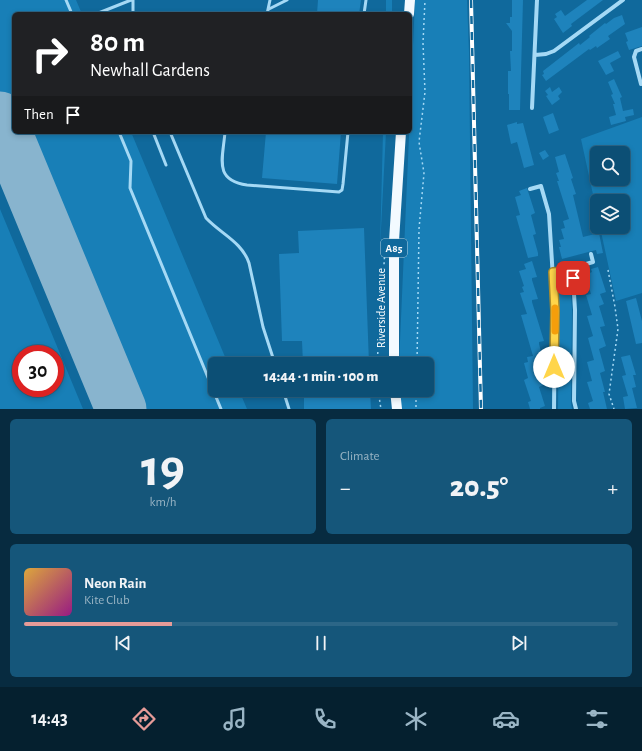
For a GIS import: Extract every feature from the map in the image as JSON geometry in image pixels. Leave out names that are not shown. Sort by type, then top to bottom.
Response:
[{"type":"main road","points":[[409,12],[410,0]]},
{"type":"main road","name":"Riverside Avenue","points":[[394,357],[394,241],[401,134]]},
{"type":"main road","points":[[396,397],[397,409]]},
{"type":"street","points":[[532,108],[537,0]]},
{"type":"street","points":[[535,55],[546,54],[554,51],[623,0]]},
{"type":"street","points":[[641,84],[634,57],[636,51],[642,49]]},
{"type":"street","points":[[530,189],[541,186],[549,214],[555,311],[554,409]]},
{"type":"street","points":[[569,273],[576,267],[593,262],[591,254]]},
{"type":"street","points":[[553,272],[564,271],[569,273],[573,278],[575,310],[574,401],[576,409]]},
{"type":"lane","points":[[66,0],[71,12]]},
{"type":"lane","points":[[101,12],[132,0],[133,12]]},
{"type":"lane","points":[[268,12],[270,0]]},
{"type":"lane","points":[[269,9],[287,0]]},
{"type":"lane","points":[[364,12],[366,0]]},
{"type":"lane","points":[[121,134],[131,160],[130,188],[221,409]]},
{"type":"lane","points":[[154,134],[166,165]]},
{"type":"lane","points":[[171,134],[206,218],[246,253],[263,327],[273,357]]},
{"type":"lane","points":[[226,134],[223,169],[225,175],[230,180],[247,185],[339,192],[342,190],[343,184],[348,134]]},
{"type":"lane","points":[[285,397],[289,409]]},
{"type":"path","points":[[417,357],[420,229],[424,173],[419,142],[425,92],[423,43],[425,0]]},
{"type":"path","points":[[608,270],[618,329],[609,394],[614,409]]},
{"type":"path","points":[[379,397],[381,409]]},
{"type":"path","points":[[416,397],[416,409]]},
{"type":"shaded area","points":[[0,0],[76,0],[81,12],[12,12],[12,134],[132,134],[225,357],[208,357],[208,397],[242,397],[247,409],[122,409],[71,288],[77,273],[64,243],[56,246],[52,242],[0,118]]},
{"type":"shaded area","points":[[386,0],[392,0],[392,12],[386,12]]},
{"type":"shaded area","points":[[415,0],[467,0],[469,52],[473,409],[401,409],[400,397],[434,397],[434,357],[399,357],[409,134],[412,134],[412,68]]},
{"type":"shaded area","points":[[642,117],[642,293],[616,301],[602,234],[630,234],[630,194],[593,194],[591,186],[630,186],[630,146],[590,146],[590,181],[581,139]]},
{"type":"shaded area","points":[[383,134],[386,134],[380,248]]},
{"type":"shaded area","points":[[0,209],[56,345],[12,345],[12,397],[64,397],[64,363],[83,409],[0,409]]},
{"type":"shaded area","points":[[560,275],[566,275],[570,279],[572,310],[572,409],[558,409],[559,311],[557,279]]},
{"type":"building","points":[[318,0],[361,0],[359,12],[317,12]]},
{"type":"building","points":[[512,0],[523,0],[520,110],[509,110],[508,71],[511,71],[510,51],[512,51],[512,31],[506,23],[510,23],[510,17],[512,17]]},
{"type":"building","points":[[587,0],[603,0],[571,24],[572,26],[563,33],[554,19],[557,17],[555,14],[561,10],[565,16]]},
{"type":"building","points":[[622,15],[625,24],[608,36],[610,39],[597,48],[596,46],[590,50],[589,49],[546,81],[542,75],[544,74],[543,71],[579,43],[580,45],[605,23],[606,24],[614,18]]},
{"type":"building","points":[[642,27],[642,46],[629,50],[625,33]]},
{"type":"building","points":[[618,51],[621,57],[610,63],[614,71],[606,75],[598,61]]},
{"type":"building","points":[[614,79],[622,97],[620,98],[623,111],[633,109],[634,115],[625,117],[626,121],[611,125],[609,117],[616,115],[613,104],[615,104],[611,95],[613,94],[608,82]]},
{"type":"building","points":[[550,87],[552,92],[559,87],[562,92],[558,96],[560,99],[552,105],[546,96],[548,95],[545,91]]},
{"type":"building","points":[[553,113],[559,130],[549,134],[543,117]]},
{"type":"building","points":[[517,122],[517,124],[523,123],[534,165],[524,168],[517,142],[511,144],[507,125]]},
{"type":"building","points":[[266,134],[341,134],[337,184],[262,178]]},
{"type":"building","points":[[545,150],[549,156],[543,160],[539,153]]},
{"type":"building","points":[[565,154],[573,178],[571,179],[576,194],[573,195],[583,237],[599,234],[603,253],[597,254],[596,250],[562,259],[559,240],[564,239],[561,229],[565,228],[563,221],[569,219],[557,181],[559,181],[556,173],[559,172],[555,157]]},
{"type":"building","points":[[527,188],[535,213],[531,215],[536,234],[533,235],[538,253],[538,256],[528,258],[516,216],[520,215],[515,197],[521,195],[519,191]]},
{"type":"building","points":[[364,228],[369,357],[303,357],[302,341],[282,341],[279,254],[299,253],[298,231]]},
{"type":"building","points":[[532,261],[537,277],[532,278],[532,280],[538,299],[532,300],[532,302],[544,341],[539,342],[544,363],[539,365],[545,384],[539,387],[545,406],[540,409],[530,409],[528,402],[531,401],[524,380],[528,378],[524,363],[528,362],[527,357],[533,356],[521,315],[527,314],[520,293],[524,292],[522,287],[524,286],[519,271],[526,269],[524,264]]},
{"type":"building","points":[[598,267],[606,292],[600,294],[604,304],[599,306],[605,326],[600,327],[606,346],[599,349],[605,371],[600,373],[605,392],[603,392],[607,409],[590,409],[588,403],[593,401],[587,382],[592,381],[587,362],[594,360],[588,338],[593,336],[587,316],[592,315],[586,295],[591,294],[585,275],[592,272],[591,269]]},
{"type":"building","points":[[636,298],[642,321],[642,343],[636,344],[626,301]]},
{"type":"building","points":[[630,355],[636,375],[633,375],[636,387],[632,388],[637,408],[625,409],[623,397],[628,396],[622,376],[626,375],[621,357]]},
{"type":"building","points":[[304,397],[370,397],[371,409],[304,409]]},
{"type":"runway","points":[[0,117],[121,409]]},
{"type":"railway","points":[[471,0],[481,409]]},
{"type":"slow traffic","points":[[555,308],[555,331]]},
{"type":"route","points":[[554,367],[555,311],[553,272],[564,271],[569,273],[573,278]]}]
